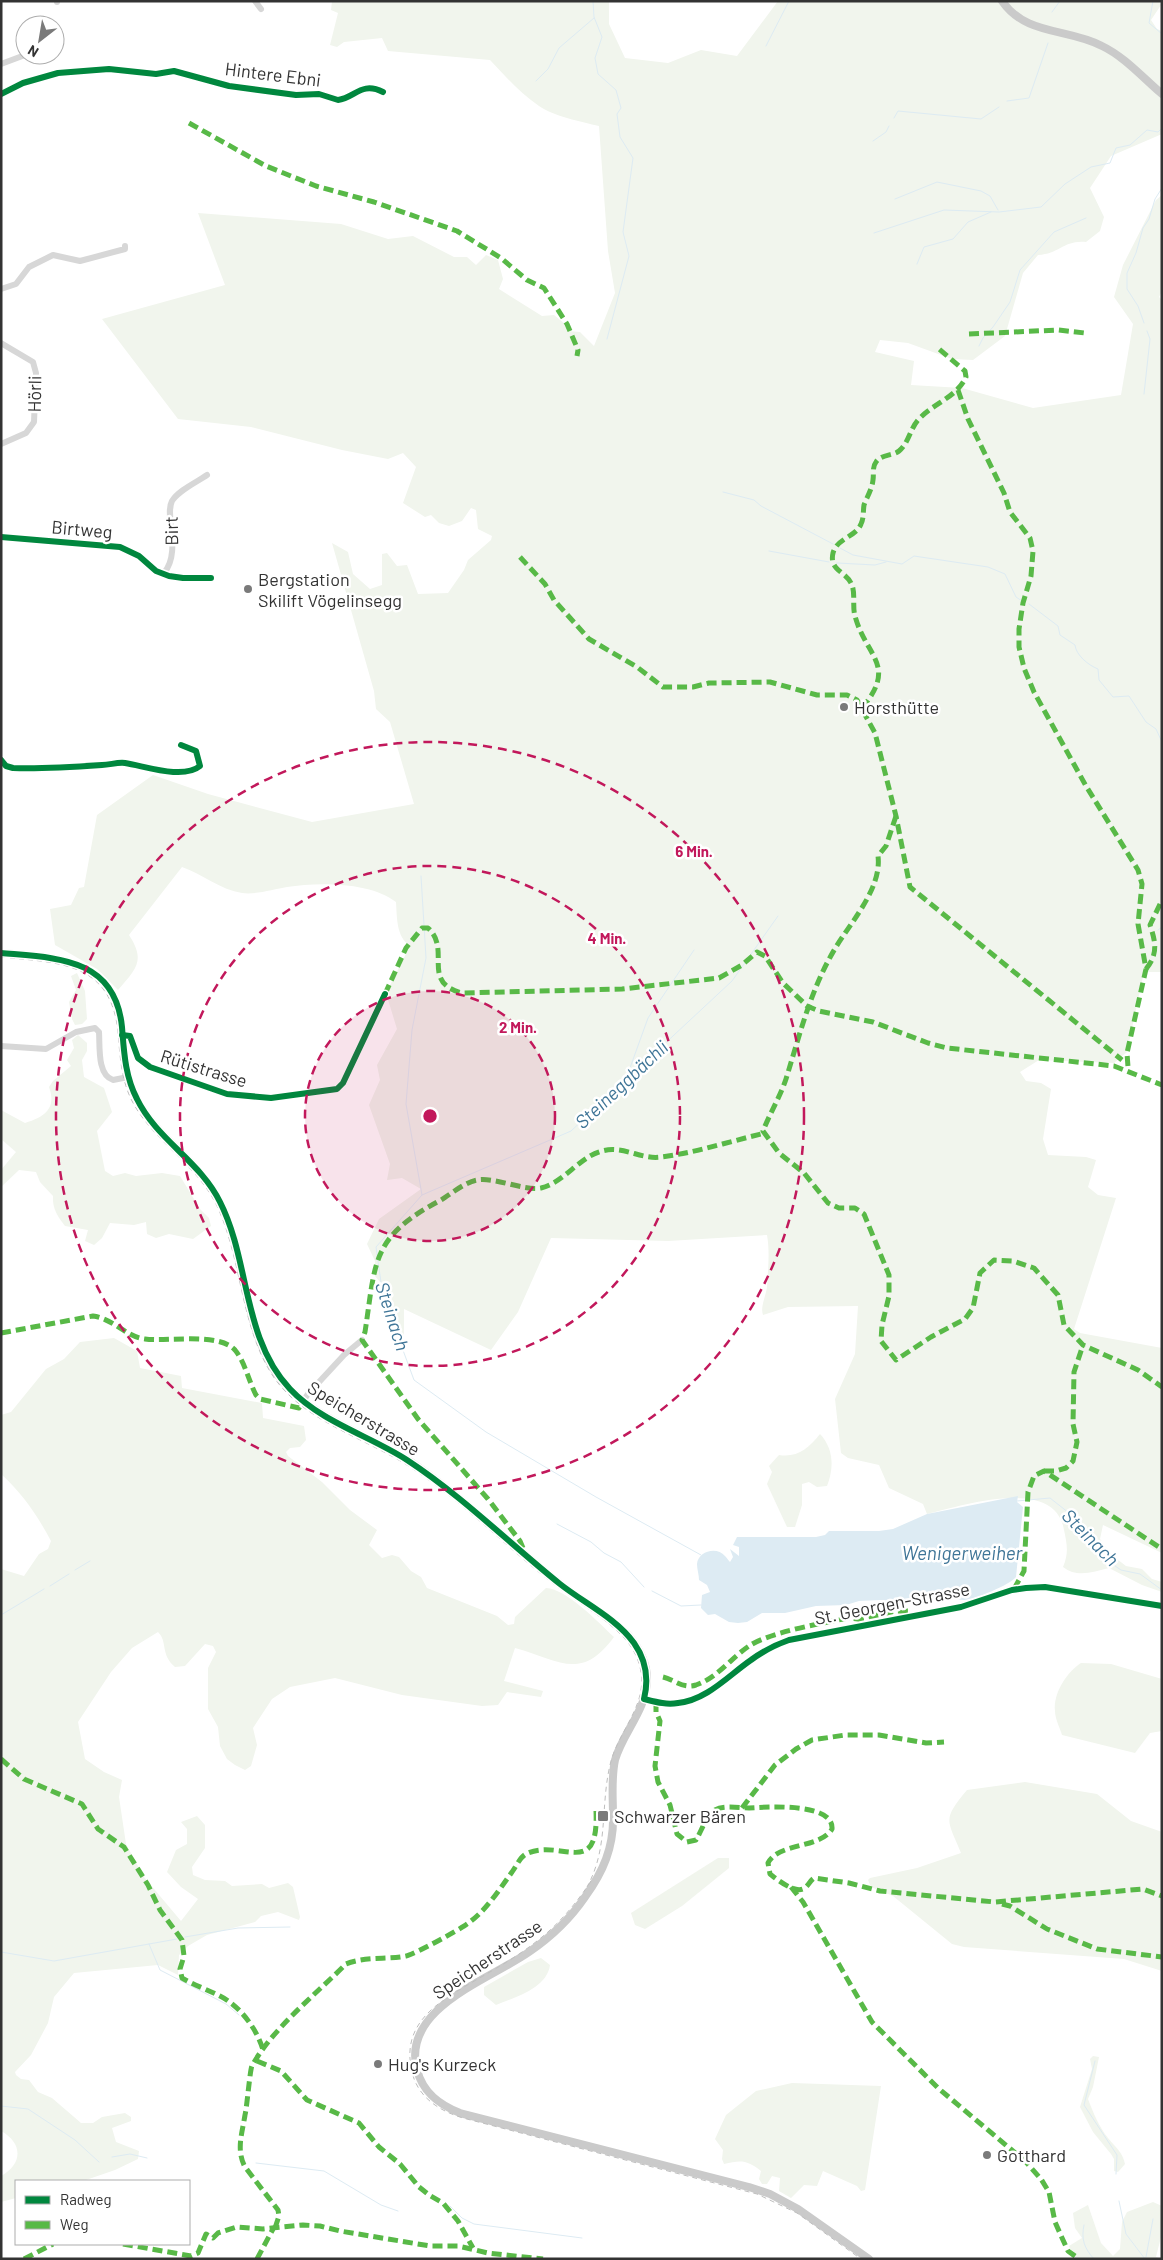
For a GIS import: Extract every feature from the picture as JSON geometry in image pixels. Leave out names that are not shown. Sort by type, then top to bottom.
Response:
[{"type":"main road","points":[[1002,1],[1016,17],[1029,25],[1093,42],[1108,49],[1162,94]]},
{"type":"main road","name":"Speicherstrasse","points":[[1,953],[64,959],[87,968],[102,980],[115,999],[120,1014],[128,1077],[136,1098],[146,1115],[198,1169],[218,1197],[230,1228],[263,1347],[281,1379],[304,1401],[332,1419],[393,1451],[429,1475],[557,1582],[622,1629],[634,1643],[644,1661],[647,1678],[644,1699],[623,1741],[615,1763],[612,1788],[612,1837],[608,1856],[595,1883],[568,1919],[541,1943],[452,1999],[431,2016],[423,2026],[417,2041],[415,2059],[419,2077],[426,2090],[435,2100],[460,2113],[722,2179],[770,2194],[813,2218],[869,2259]]},
{"type":"street","points":[[255,1],[261,9]]},
{"type":"street","points":[[1,64],[15,59]]},
{"type":"street","name":"Hintere Ebni","points":[[1,94],[23,83],[58,73],[90,69],[156,74],[174,71],[229,86],[296,95],[319,94],[338,100],[363,89],[372,88],[383,92]]},
{"type":"street","points":[[1,289],[16,284],[28,267],[53,255],[80,261],[124,249],[125,246]]},
{"type":"street","name":"Hörli","points":[[1,343],[33,362],[36,381],[35,414],[31,428],[19,438],[1,444]]},
{"type":"street","name":"Birt","points":[[164,573],[170,560],[173,531],[170,508],[172,501],[207,475]]},
{"type":"street","name":"Birtweg","points":[[1,537],[120,547],[132,552],[156,571],[183,578],[211,578]]},
{"type":"street","points":[[1,760],[6,766],[13,768],[100,766],[124,763],[160,770],[182,772],[196,770],[200,766],[196,752],[181,745]]},
{"type":"street","name":"Rütistrasse","points":[[122,1035],[130,1036],[138,1058],[150,1067],[227,1094],[271,1098],[337,1089],[343,1083],[385,994]]},
{"type":"street","points":[[1,1046],[46,1049],[76,1032],[93,1028],[99,1032],[101,1064],[106,1076],[114,1080],[128,1077]]},
{"type":"street","points":[[304,1401],[304,1397],[344,1355],[362,1340]]},
{"type":"street","name":"St. Georgen-Strasse","points":[[644,1699],[666,1704],[692,1700],[721,1683],[767,1649],[789,1640],[961,1607],[1017,1589],[1045,1587],[1162,1606]]},
{"type":"shaded area","points":[[332,1],[609,1],[609,24],[625,58],[668,63],[701,50],[737,56],[778,1],[1159,1],[1161,5],[1151,20],[1157,29],[1162,31],[1162,134],[1111,156],[1090,188],[1104,217],[1100,231],[1086,242],[1072,243],[1052,252],[1038,255],[1023,273],[1005,336],[973,360],[952,359],[908,343],[880,340],[875,352],[914,361],[911,385],[962,388],[1033,408],[1121,395],[1133,324],[1114,297],[1123,265],[1156,200],[1162,195],[1162,291],[1159,297],[1162,300],[1162,972],[1144,972],[1127,1052],[1114,1063],[1039,1060],[1020,1072],[1026,1081],[1041,1083],[1051,1089],[1043,1139],[1048,1155],[1086,1157],[1096,1160],[1088,1187],[1098,1195],[1116,1198],[1074,1329],[1080,1333],[1162,1348],[1162,1553],[1103,1525],[1100,1539],[1113,1556],[1126,1566],[1142,1569],[1152,1579],[1162,1582],[1162,1592],[1142,1585],[1109,1568],[1079,1573],[1063,1567],[1067,1549],[1064,1530],[1057,1513],[1044,1503],[1026,1499],[1005,1498],[962,1505],[927,1514],[923,1504],[889,1488],[879,1465],[848,1458],[841,1453],[835,1399],[855,1354],[858,1306],[788,1307],[763,1315],[762,1309],[767,1287],[768,1268],[767,1235],[668,1241],[551,1238],[518,1312],[491,1350],[404,1309],[404,1338],[402,1342],[391,1309],[390,1294],[375,1276],[375,1261],[367,1244],[379,1219],[421,1189],[402,1178],[387,1180],[390,1164],[369,1105],[380,1080],[377,1065],[397,1029],[386,993],[410,946],[405,942],[400,932],[396,902],[385,895],[359,887],[329,884],[300,885],[259,893],[242,893],[227,889],[182,867],[129,935],[137,952],[137,964],[118,990],[97,969],[55,945],[50,909],[71,905],[79,888],[84,887],[97,815],[153,775],[208,794],[312,822],[414,804],[390,722],[376,709],[374,691],[332,543],[348,552],[353,574],[370,589],[382,585],[382,554],[387,553],[397,566],[407,565],[418,594],[448,593],[464,570],[468,560],[491,540],[492,536],[478,529],[476,510],[471,508],[462,521],[449,526],[439,523],[431,515],[425,517],[403,503],[416,467],[403,453],[388,459],[342,450],[251,427],[178,419],[102,319],[225,285],[198,213],[341,224],[388,239],[413,236],[454,257],[467,257],[476,265],[486,255],[498,260],[503,279],[499,289],[542,316],[554,315],[565,324],[568,331],[580,332],[594,346],[615,293],[608,251],[599,126],[576,121],[545,110],[519,90],[490,60],[388,51],[382,38],[344,42],[337,47],[330,45],[338,13],[331,10]]},
{"type":"shaded area","points":[[77,973],[85,991],[87,1019],[82,1024],[75,1025],[69,1002],[76,990],[71,976]]},
{"type":"shaded area","points":[[78,1035],[87,1043],[87,1051],[82,1060],[84,1077],[104,1088],[112,1112],[97,1131],[105,1171],[113,1176],[125,1173],[136,1176],[162,1173],[180,1176],[200,1209],[209,1218],[211,1226],[193,1239],[169,1234],[156,1238],[147,1234],[146,1222],[134,1225],[110,1223],[102,1238],[94,1245],[85,1241],[88,1230],[65,1226],[56,1212],[53,1196],[40,1182],[36,1172],[19,1170],[1,1187],[1,1170],[16,1152],[1,1139],[1,1110],[25,1123],[43,1115],[50,1106],[51,1095],[49,1087],[53,1081],[71,1066],[67,1060],[74,1048],[72,1040]]},
{"type":"shaded area","points":[[114,1338],[137,1351],[140,1368],[181,1376],[182,1388],[262,1403],[263,1418],[304,1426],[306,1440],[300,1447],[290,1448],[286,1452],[288,1456],[322,1482],[350,1510],[377,1530],[369,1545],[382,1558],[392,1555],[399,1557],[411,1571],[421,1577],[427,1588],[497,1616],[508,1625],[514,1624],[515,1617],[546,1588],[554,1590],[573,1600],[614,1637],[602,1651],[591,1659],[580,1663],[557,1662],[515,1648],[504,1681],[543,1691],[541,1697],[507,1692],[498,1705],[482,1706],[402,1695],[335,1678],[290,1687],[272,1699],[253,1728],[257,1745],[251,1766],[245,1770],[227,1759],[220,1746],[218,1727],[208,1709],[208,1668],[216,1652],[213,1646],[205,1644],[185,1666],[175,1667],[167,1657],[163,1640],[158,1632],[132,1648],[111,1672],[78,1722],[85,1759],[104,1772],[122,1780],[119,1797],[126,1844],[144,1877],[181,1921],[198,1899],[181,1887],[167,1872],[176,1850],[187,1844],[187,1829],[181,1822],[197,1816],[205,1825],[205,1848],[192,1867],[193,1875],[205,1880],[225,1881],[232,1886],[262,1884],[269,1888],[288,1883],[293,1887],[300,1917],[299,1920],[278,1912],[261,1916],[255,1922],[207,1935],[188,1946],[179,1955],[178,1975],[158,1965],[74,1973],[54,1997],[48,2023],[31,2055],[15,2072],[16,2075],[21,2079],[29,2080],[38,2092],[52,2098],[81,2123],[93,2123],[102,2117],[125,2113],[131,2117],[131,2121],[112,2128],[116,2142],[139,2151],[138,2159],[115,2170],[86,2180],[15,2180],[15,2198],[1,2202],[1,2176],[13,2166],[17,2154],[13,2141],[1,2131],[1,1569],[24,1576],[39,1554],[48,1549],[51,1541],[29,1505],[1,1474],[1,1415],[11,1412],[46,1369],[64,1359],[80,1342]]},
{"type":"shaded area","points":[[820,1434],[828,1446],[832,1466],[827,1486],[817,1487],[809,1482],[802,1484],[802,1505],[795,1527],[787,1527],[767,1484],[772,1472],[769,1466],[779,1455],[791,1455],[802,1451]]},
{"type":"shaded area","points":[[1081,1663],[1111,1664],[1162,1679],[1162,1731],[1150,1733],[1135,1753],[1062,1735],[1055,1714],[1056,1697],[1066,1677]]},
{"type":"shaded area","points":[[1025,1782],[1097,1794],[1131,1821],[1162,1832],[1162,1971],[1124,1959],[964,1947],[952,1944],[893,1896],[871,1887],[868,1880],[870,1878],[917,1868],[961,1853],[949,1820],[950,1814],[967,1790]]},
{"type":"shaded area","points":[[718,1858],[729,1858],[729,1868],[682,1906],[645,1929],[635,1925],[631,1913]]},
{"type":"shaded area","points":[[541,1958],[550,1965],[548,1973],[537,1986],[496,2005],[484,1995],[484,1987],[528,1962]]},
{"type":"shaded area","points":[[1093,2056],[1099,2057],[1093,2087],[1088,2099],[1102,2129],[1124,2160],[1125,2164],[1118,2172],[1114,2171],[1114,2159],[1093,2132],[1080,2107],[1092,2069],[1090,2059]]},
{"type":"shaded area","points":[[792,2083],[881,2086],[865,2190],[861,2191],[857,2186],[823,2171],[817,2186],[804,2185],[791,2198],[779,2191],[780,2178],[772,2176],[767,2184],[762,2184],[759,2179],[761,2171],[752,2165],[739,2162],[724,2164],[722,2159],[723,2150],[715,2139],[726,2115],[756,2091]]},
{"type":"shaded area","points":[[1153,2202],[1162,2206],[1162,2233],[1156,2257],[1162,2259],[1077,2259],[1074,2257],[1069,2246],[1082,2238],[1075,2228],[1073,2213],[1088,2205],[1101,2243],[1113,2256],[1120,2249],[1122,2222],[1127,2212]]},
{"type":"water","name":"Wenigerweiher","points":[[1018,1496],[1017,1502],[1023,1507],[1016,1577],[1000,1588],[984,1594],[964,1600],[948,1596],[938,1602],[928,1601],[920,1604],[881,1600],[859,1601],[846,1605],[816,1606],[785,1613],[762,1613],[747,1622],[738,1623],[729,1622],[715,1614],[708,1615],[701,1608],[702,1595],[710,1592],[707,1585],[699,1580],[698,1560],[708,1551],[717,1551],[722,1553],[730,1562],[733,1557],[730,1549],[739,1556],[739,1547],[733,1545],[737,1537],[816,1537],[825,1535],[829,1531],[879,1531],[893,1529],[927,1514]]},
{"type":"waterway","points":[[593,1],[594,17],[602,37],[595,58],[598,74],[616,90],[621,108],[617,114],[620,137],[633,158],[623,232],[629,256],[607,339]]},
{"type":"waterway","points":[[766,46],[789,1]]},
{"type":"waterway","points":[[1052,12],[1060,1]]},
{"type":"waterway","points":[[1153,1],[1149,23],[1162,34]]},
{"type":"waterway","points":[[536,81],[548,69],[559,48],[594,18]]},
{"type":"waterway","points":[[1007,101],[1029,98],[1048,43]]},
{"type":"waterway","points":[[894,118],[898,111],[981,119],[999,107]]},
{"type":"waterway","points":[[873,141],[886,132],[889,126]]},
{"type":"waterway","points":[[874,233],[944,210],[999,212],[1041,207],[1065,184],[1091,167],[1110,163],[1116,148],[1130,145],[1147,130],[1158,132],[1162,128]]},
{"type":"waterway","points":[[895,199],[937,182],[981,191],[990,196],[998,210]]},
{"type":"waterway","points":[[1144,323],[1138,306],[1127,289],[1127,273],[1136,253],[1143,228],[1149,219],[1155,199],[1162,188]]},
{"type":"waterway","points":[[917,264],[924,247],[953,239],[968,222],[991,212]]},
{"type":"waterway","points":[[979,346],[1010,302],[1020,270],[1054,232],[1086,218]]},
{"type":"waterway","points":[[1144,394],[1150,339],[1147,331]]},
{"type":"waterway","points":[[723,492],[754,500],[761,506],[833,544]]},
{"type":"waterway","points":[[840,548],[853,555],[902,564],[914,556],[988,567],[1005,574],[1016,597],[1022,601]]},
{"type":"waterway","points":[[769,551],[829,562]]},
{"type":"waterway","points":[[837,563],[875,565],[886,562]]},
{"type":"waterway","points":[[1029,604],[1058,626],[1060,635],[1075,645],[1083,659],[1098,669],[1099,680],[1113,697],[1129,696],[1146,722],[1156,729],[1162,742]]},
{"type":"waterway","name":"Steinach","points":[[421,876],[426,958],[412,1030],[406,1104],[422,1195],[376,1247],[383,1296],[414,1380],[486,1432],[596,1497],[701,1555]]},
{"type":"waterway","name":"Steineggbächli","points":[[422,1195],[571,1131],[732,981],[778,916]]},
{"type":"waterway","points":[[1158,930],[1162,927]]},
{"type":"waterway","points":[[626,1079],[648,1018],[694,950]]},
{"type":"waterway","name":"Steinach","points":[[1017,1501],[1050,1498],[1083,1524],[1115,1566],[1121,1570],[1140,1574],[1162,1590]]},
{"type":"waterway","points":[[557,1524],[591,1542],[604,1553],[621,1562],[644,1587]]},
{"type":"waterway","points":[[75,1570],[90,1561]]},
{"type":"waterway","points":[[50,1586],[69,1574]]},
{"type":"waterway","points":[[1,1615],[44,1589]]},
{"type":"waterway","points":[[652,1591],[681,1606],[701,1605]]},
{"type":"waterway","points":[[185,1937],[238,1928],[290,1927]]},
{"type":"waterway","points":[[1,1952],[54,1961],[177,1939]]},
{"type":"waterway","points":[[149,1944],[160,1970],[226,2004],[239,2015]]},
{"type":"waterway","points":[[1095,2061],[1084,2105],[1117,2155],[1116,2174]]},
{"type":"waterway","points":[[1,2106],[28,2109],[75,2140],[99,2162]]},
{"type":"waterway","points":[[112,2157],[130,2154],[147,2158]]},
{"type":"waterway","points":[[256,2163],[324,2171],[381,2205],[398,2211]]},
{"type":"waterway","points":[[1119,2201],[1126,2234],[1145,2259]]},
{"type":"waterway","points":[[450,2206],[462,2218],[474,2224],[582,2238]]},
{"type":"waterway","points":[[1146,2257],[1153,2219]]},
{"type":"waterway","points":[[1084,2225],[1084,2243],[1094,2259]]},
{"type":"railway","points":[[1,957],[42,961],[78,970],[93,979],[105,991],[113,1009],[123,1075],[131,1099],[150,1128],[198,1177],[217,1206],[232,1247],[253,1333],[271,1373],[284,1390],[316,1416],[392,1456],[448,1494],[555,1585],[609,1624],[625,1639],[633,1650],[641,1672],[640,1696],[610,1765],[601,1842],[594,1872],[587,1887]]},
{"type":"railway","points":[[591,1881],[566,1914],[545,1935],[515,1957],[449,1996],[426,2015],[417,2026],[412,2039],[410,2055],[412,2072],[419,2089],[438,2107],[463,2118],[757,2194],[797,2213],[861,2259]]},
{"type":"marked path","points":[[189,123],[266,166],[316,186],[374,202],[457,231],[501,258],[527,280],[544,288],[567,324],[578,350],[577,356]]},
{"type":"marked path","points":[[969,334],[1058,330],[1085,333]]},
{"type":"marked path","points":[[862,708],[878,681],[879,671],[855,616],[854,595],[851,583],[835,567],[832,559],[833,553],[838,544],[855,532],[861,524],[864,505],[871,490],[874,468],[878,459],[899,451],[919,419],[957,390],[966,377],[965,371],[939,349]]},
{"type":"marked path","points":[[958,390],[968,419],[1004,493],[1010,512],[1030,538],[1033,551],[1031,576],[1023,603],[1019,629],[1019,647],[1024,668],[1034,692],[1086,786],[1138,870],[1142,884],[1138,924],[1146,969],[1127,1053],[1128,1067]]},
{"type":"marked path","points":[[520,557],[545,584],[554,600],[589,639],[637,667],[663,687],[693,687],[709,683],[770,682],[817,695],[847,695],[857,700],[875,733],[896,816],[910,887],[1122,1060]]},
{"type":"marked path","points":[[896,816],[886,846],[878,856],[878,868],[870,892],[827,963],[813,995],[784,1086],[763,1131],[779,1153],[804,1173],[828,1203],[839,1208],[855,1208],[864,1214],[889,1275],[889,1296],[882,1325],[881,1341],[896,1360],[931,1337],[965,1319],[973,1308],[980,1273],[994,1260],[1013,1261],[1034,1268],[1058,1295],[1064,1325],[1083,1345],[1138,1370],[1162,1387]]},
{"type":"marked path","points":[[1146,969],[1153,958],[1155,948],[1150,925],[1162,900]]},
{"type":"marked path","points":[[385,994],[406,948],[422,928],[428,928],[435,937],[438,946],[439,973],[442,981],[449,988],[462,993],[622,989],[719,978],[742,965],[757,952],[765,956],[783,983],[807,1006],[819,1011],[873,1022],[928,1043],[947,1048],[1114,1066],[1162,1085]]},
{"type":"marked path","points":[[523,1548],[520,1541],[488,1499],[418,1419],[362,1340],[365,1332],[375,1268],[389,1239],[401,1226],[418,1213],[472,1181],[484,1180],[526,1188],[541,1188],[557,1181],[586,1158],[602,1151],[617,1150],[661,1157],[711,1147],[761,1134],[763,1131]]},
{"type":"marked path","points":[[1,1333],[93,1316],[107,1321],[138,1338],[155,1340],[205,1339],[217,1341],[227,1344],[235,1350],[242,1360],[256,1395],[260,1399],[299,1408],[303,1401]]},
{"type":"marked path","points":[[1044,1471],[1056,1471],[1066,1468],[1073,1461],[1077,1442],[1073,1424],[1074,1372],[1083,1345]]},
{"type":"marked path","points":[[1014,1589],[1024,1571],[1028,1492],[1034,1476],[1044,1471],[1162,1549]]},
{"type":"marked path","points":[[663,1677],[687,1686],[696,1685],[711,1678],[749,1646],[770,1636],[849,1618],[858,1619],[896,1611],[911,1611]]},
{"type":"marked path","points":[[656,1702],[656,1712],[660,1721],[655,1766],[658,1782],[670,1805],[677,1834],[687,1842],[696,1840],[709,1816],[715,1810],[723,1808],[798,1808],[822,1814],[830,1820],[832,1829],[826,1835],[818,1840],[781,1852],[773,1856],[768,1863],[770,1874],[798,1890],[806,1887],[814,1878],[849,1883],[880,1891],[995,1902],[1143,1889],[1162,1896]]},
{"type":"marked path","points":[[742,1808],[775,1765],[796,1749],[812,1740],[845,1735],[879,1735],[926,1743],[944,1742]]},
{"type":"marked path","points":[[1,1759],[24,1779],[82,1804],[98,1829],[124,1847],[148,1885],[160,1910],[182,1940],[184,1956],[180,1969],[182,1978],[227,2000],[241,2012],[257,2034],[263,2050]]},
{"type":"marked path","points":[[275,2228],[279,2216],[278,2210],[245,2167],[240,2148],[251,2069],[260,2052],[295,2012],[346,1964],[361,1960],[406,1956],[437,1942],[467,1924],[486,1907],[526,1854],[539,1850],[584,1851],[591,1845],[595,1832],[596,1811]]},
{"type":"marked path","points":[[791,1887],[803,1902],[872,2022],[938,2088],[1026,2162],[1041,2179],[1049,2192],[1055,2222],[1068,2251],[1079,2259]]},
{"type":"marked path","points":[[1002,1904],[1010,1906],[1047,1929],[1097,1949],[1162,1957]]},
{"type":"marked path","points":[[257,2061],[281,2071],[307,2100],[359,2123],[379,2147],[400,2164],[419,2187],[443,2203],[458,2221],[473,2248]]},
{"type":"marked path","points":[[129,2245],[191,2256],[198,2253],[206,2234],[213,2238],[218,2233],[237,2227],[263,2229],[303,2225],[320,2226],[430,2246],[458,2246],[488,2253],[543,2259]]},
{"type":"marked path","points":[[257,2259],[273,2229]]},
{"type":"marked path","points":[[24,2259],[51,2245]]},
{"type":"cycle path","points":[[1,94],[23,83],[58,73],[109,69],[156,74],[174,71],[229,86],[296,95],[319,94],[338,100],[369,88],[383,92]]},
{"type":"cycle path","points":[[1,537],[120,547],[139,556],[156,571],[169,576],[211,578]]},
{"type":"cycle path","points":[[1,760],[6,766],[13,768],[69,767],[122,763],[164,771],[184,772],[200,766],[196,751],[181,745]]},
{"type":"cycle path","points":[[1,953],[62,960],[80,966],[95,974],[108,987],[117,1004],[122,1027],[126,1064],[130,1082],[137,1099],[145,1114],[201,1174],[212,1187],[220,1202],[230,1225],[248,1298],[263,1347],[274,1369],[290,1389],[316,1411],[393,1451],[427,1474],[466,1504],[560,1584],[618,1626],[634,1643],[644,1663],[646,1677],[644,1699],[674,1704],[699,1697],[760,1654],[789,1640],[961,1607],[1012,1590],[1045,1587],[1162,1606]]},
{"type":"cycle path","points":[[122,1035],[130,1036],[138,1058],[150,1067],[227,1094],[271,1098],[337,1089],[343,1083],[385,994]]},
{"type":"place","name":"Bergstation Skilift Vögelinsegg","points":[[248,589]]},
{"type":"place","name":"Horsthütte","points":[[844,707]]},
{"type":"place","name":"Schwarzer Bären","points":[[603,1816]]},
{"type":"place","name":"Hug's Kurzeck","points":[[378,2064]]},
{"type":"place","name":"Gotthard","points":[[987,2155]]}]
